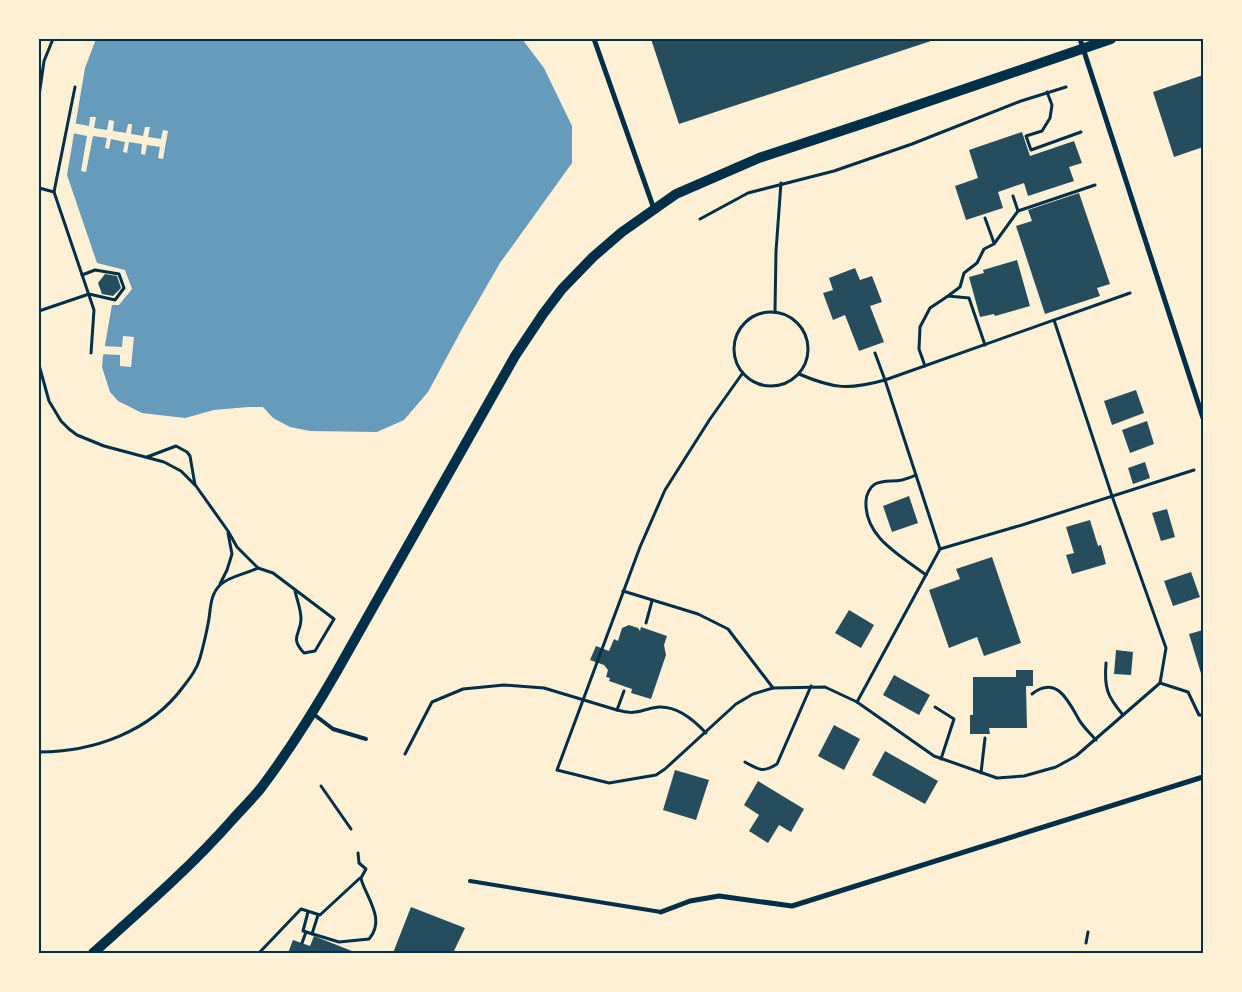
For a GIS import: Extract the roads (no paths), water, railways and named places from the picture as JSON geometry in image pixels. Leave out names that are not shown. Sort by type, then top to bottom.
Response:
[{"type":"main road","points":[[93,953],[160,894],[220,834],[260,789],[312,713],[515,356],[562,289],[593,257],[622,232],[678,193],[759,158],[1081,44],[1111,39]]},
{"type":"street","points":[[594,39],[654,209]]},
{"type":"street","points":[[1081,44],[1203,418]]},
{"type":"street","points":[[660,912],[690,901],[719,896],[792,906],[1203,777]]},
{"type":"lane","points":[[312,713],[333,728],[366,739]]},
{"type":"lane","points":[[470,881],[660,912]]},
{"type":"water","points":[[96,39],[522,39],[544,68],[572,126],[572,163],[500,263],[428,392],[404,420],[377,432],[310,431],[290,427],[273,418],[263,407],[214,410],[185,418],[142,413],[118,401],[110,392],[102,367],[112,305],[119,305],[132,289],[125,270],[97,263],[67,175],[85,68]]}]
